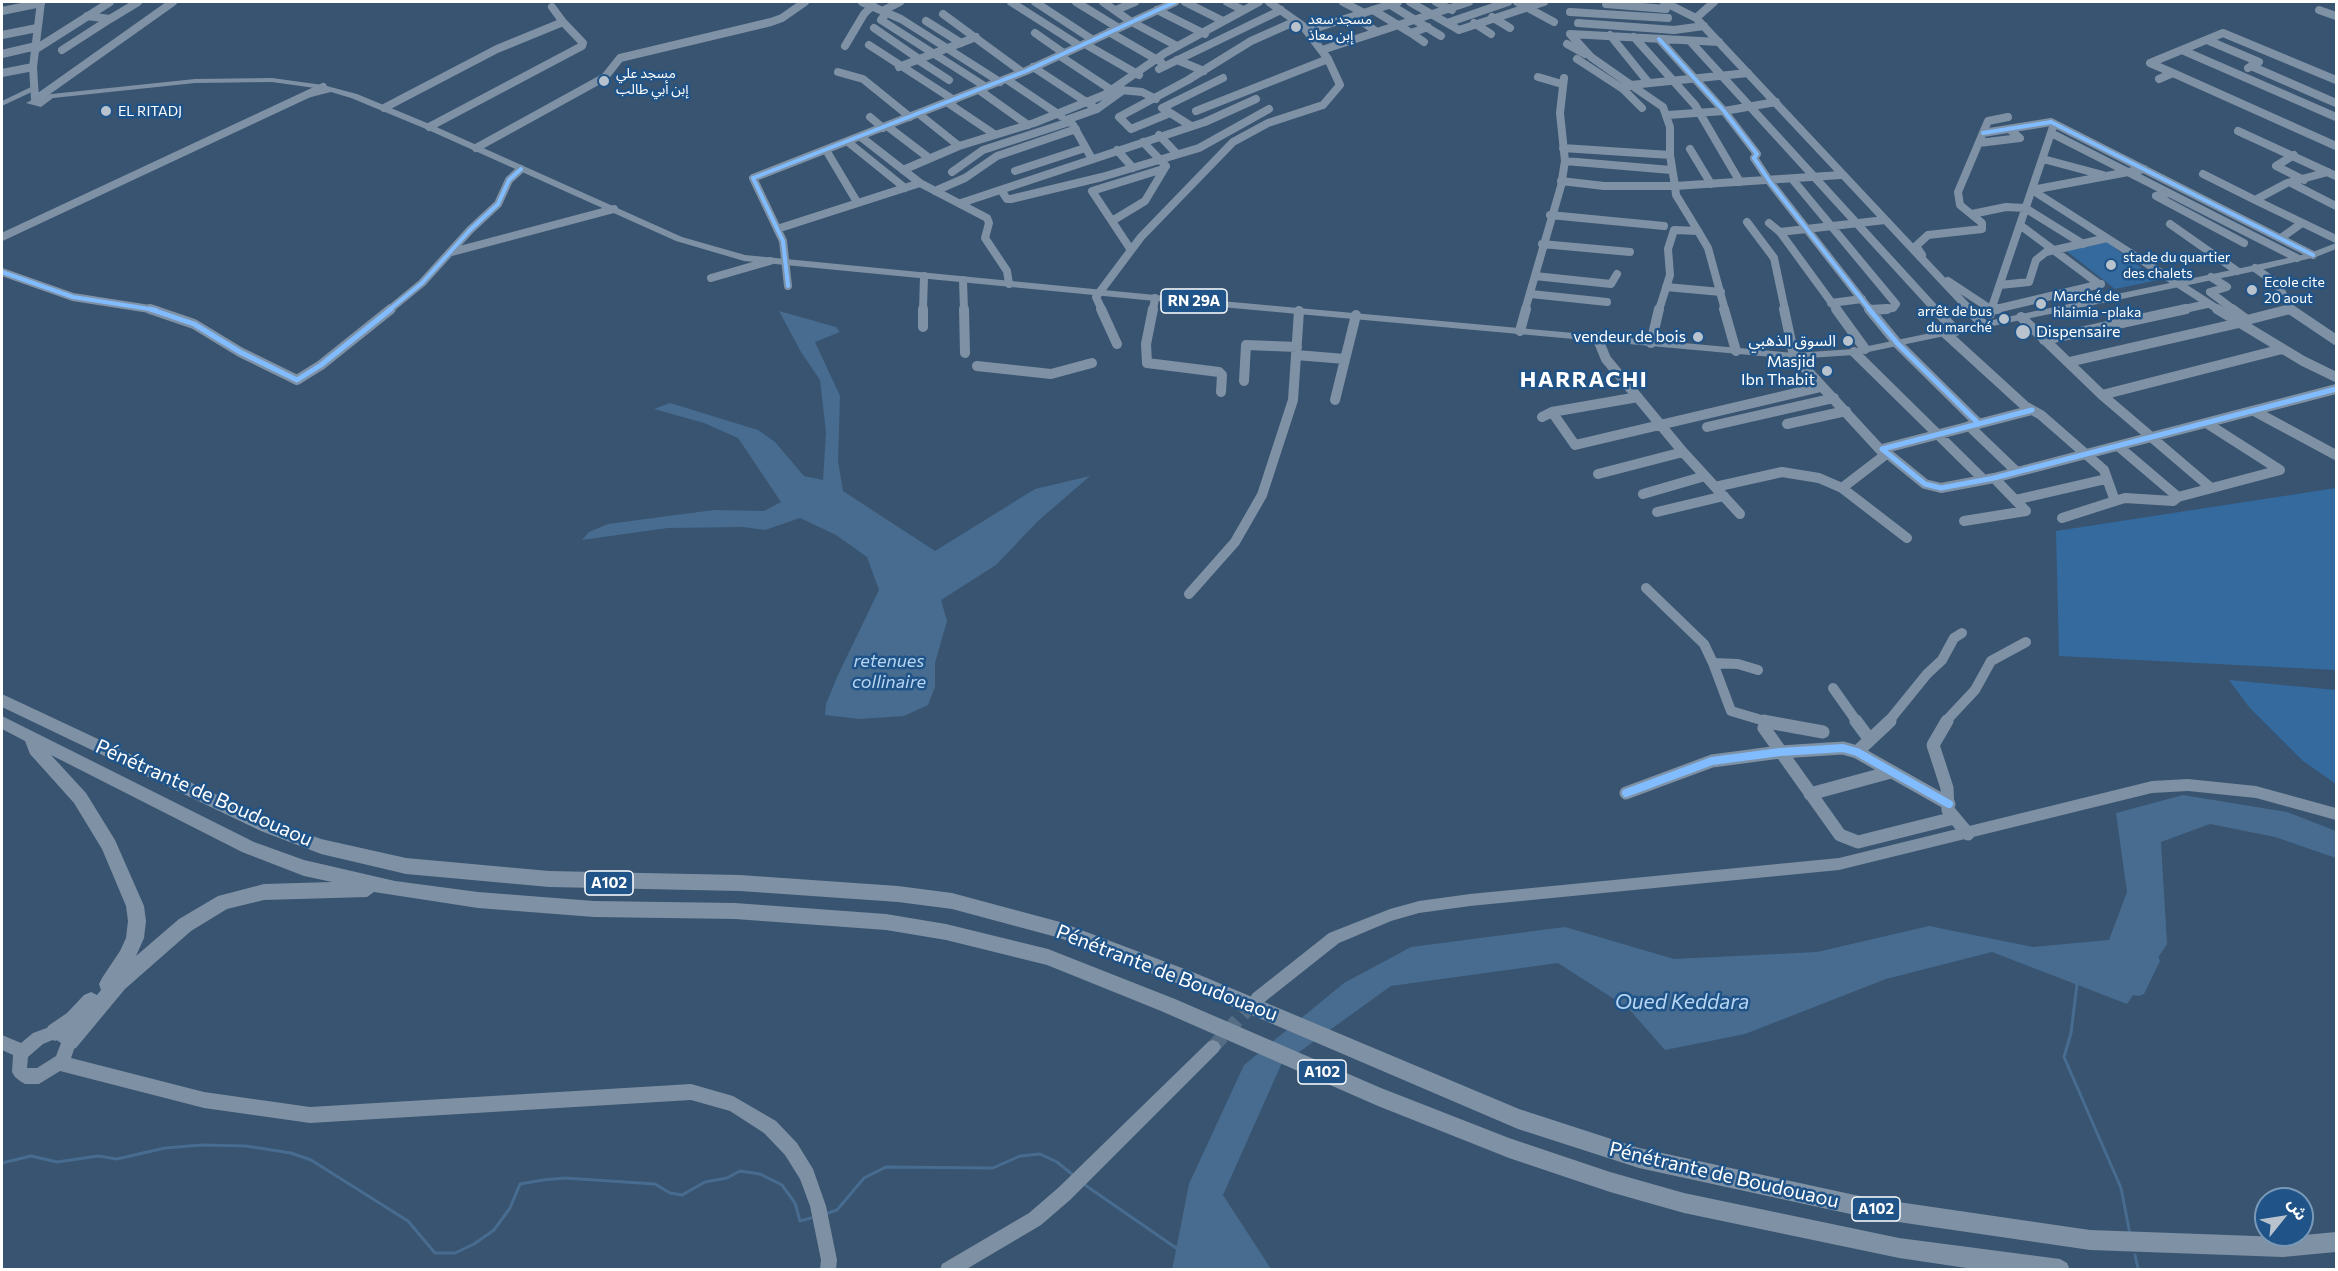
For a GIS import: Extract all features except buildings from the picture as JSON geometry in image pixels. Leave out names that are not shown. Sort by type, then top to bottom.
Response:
[{"type":"highway","name":"Pénétrante de Boudouaou","points":[[2,700],[267,826],[321,846],[396,864],[549,879],[740,883],[897,894],[952,901],[1060,930],[1233,997],[1518,1119],[1639,1158],[1864,1207],[2090,1240],[2283,1247],[2337,1242]]},
{"type":"highway","name":"Pénétrante de Boudouaou","points":[[2,722],[248,847],[304,868],[395,889],[534,905],[735,911],[886,922],[936,930],[1048,957],[1434,1119],[1588,1174],[1684,1203],[1899,1248],[2017,1266],[2060,1269]]},
{"type":"highway","points":[[31,736],[36,749],[80,798],[109,845],[135,906],[137,921],[135,938],[115,976],[74,1019],[62,1037]]},
{"type":"highway","points":[[62,1037],[185,925],[224,902],[264,891],[395,889]]},
{"type":"main road","name":"RN 29A","points":[[2,106],[195,81],[287,82],[327,89],[384,108],[698,246],[719,253],[788,263],[963,280],[1794,356],[1854,351],[1897,343],[2173,283],[2255,268],[2313,255],[2337,246]]},
{"type":"main road","points":[[287,82],[297,88],[300,97],[327,89]]},
{"type":"main road","points":[[2,106],[34,87]]},
{"type":"main road","points":[[1257,999],[1334,938],[1390,915],[1419,907],[1839,864],[1968,834],[2119,793],[2152,787],[2188,785],[2256,792],[2337,814]]},
{"type":"main road","points":[[62,1037],[67,1054],[59,1063],[39,1076],[25,1076],[18,1066],[23,1052],[38,1038],[62,1037]]},
{"type":"main road","points":[[2,1042],[23,1052]]},
{"type":"main road","points":[[948,1269],[1042,1213],[1213,1047]]},
{"type":"main road","points":[[59,1063],[204,1100],[310,1114],[691,1092],[733,1104],[770,1128],[791,1149],[807,1175],[818,1206],[829,1260],[828,1269]]},
{"type":"street","points":[[2,11],[41,2],[33,67],[34,87],[40,100]]},
{"type":"street","points":[[2,54],[36,47],[110,2]]},
{"type":"street","points":[[62,50],[138,2]]},
{"type":"street","points":[[40,100],[56,83],[173,2]]},
{"type":"street","points":[[40,100],[179,2]]},
{"type":"street","points":[[476,148],[605,77],[620,58],[771,22],[782,18],[806,2]]},
{"type":"street","points":[[862,2],[886,11],[1068,121],[1076,129],[1091,159],[1113,185]]},
{"type":"street","points":[[900,2],[886,11],[881,20],[933,54],[1028,125]]},
{"type":"street","points":[[1015,2],[1082,45],[1139,75]]},
{"type":"street","points":[[1035,2],[1093,40]]},
{"type":"street","points":[[1076,2],[1117,27]]},
{"type":"street","points":[[1103,2],[1130,21],[1178,46]]},
{"type":"street","points":[[1116,10],[1135,2]]},
{"type":"street","points":[[788,286],[788,263],[777,229],[753,178],[1033,68],[1175,2]]},
{"type":"street","points":[[1185,2],[1223,21]]},
{"type":"street","points":[[1227,2],[1243,10]]},
{"type":"street","points":[[903,170],[959,146],[1028,125],[1088,102],[1158,65],[1178,46],[1259,2]]},
{"type":"street","points":[[1118,344],[1096,297],[1151,226],[1233,142],[1269,123],[1328,101],[1340,86],[1340,81],[1328,59],[1307,32],[1296,21],[1269,2]]},
{"type":"street","points":[[1344,2],[1364,13]]},
{"type":"street","points":[[1369,2],[1424,42]]},
{"type":"street","points":[[1307,32],[1398,2]]},
{"type":"street","points":[[1410,2],[1471,37]]},
{"type":"street","points":[[1436,2],[1491,34]]},
{"type":"street","points":[[1322,51],[1467,2],[1510,28]]},
{"type":"street","points":[[1489,2],[1497,6]]},
{"type":"street","points":[[1447,23],[1508,2]]},
{"type":"street","points":[[1517,2],[1554,22]]},
{"type":"street","points":[[1459,30],[1544,2]]},
{"type":"street","points":[[1664,2],[1674,30]]},
{"type":"street","points":[[1664,2],[1696,18],[1704,26],[1841,175],[1985,324],[1992,310],[2055,124]]},
{"type":"street","points":[[1591,34],[1593,14],[1610,3],[1666,9]]},
{"type":"street","points":[[1696,18],[1710,3]]},
{"type":"street","points":[[1389,4],[1441,36]]},
{"type":"street","points":[[844,46],[864,14],[873,5]]},
{"type":"street","points":[[429,127],[582,46],[583,43],[552,7]]},
{"type":"street","points":[[1157,10],[1201,33],[1218,39]]},
{"type":"street","points":[[1108,32],[1158,65],[1167,64],[1281,10]]},
{"type":"street","points":[[2319,10],[2337,16]]},
{"type":"street","points":[[1570,12],[1668,18]]},
{"type":"street","points":[[943,14],[1022,72]]},
{"type":"street","points":[[87,16],[110,19]]},
{"type":"street","points":[[1354,16],[1377,32]]},
{"type":"street","points":[[926,21],[961,42]]},
{"type":"street","points":[[1170,113],[1131,129],[1119,117],[1204,71],[1251,41],[1296,21]]},
{"type":"street","points":[[384,108],[497,49],[563,22]]},
{"type":"street","points":[[1578,23],[1674,30],[1704,26]]},
{"type":"street","points":[[1411,33],[1428,27]]},
{"type":"street","points":[[2,35],[38,28]]},
{"type":"street","points":[[874,28],[949,80]]},
{"type":"street","points":[[1035,33],[1110,89],[1122,92],[1142,92],[1191,126]]},
{"type":"street","points":[[2337,80],[2223,33],[2150,63],[2337,146]]},
{"type":"street","points":[[1588,55],[1570,34],[1719,42]]},
{"type":"street","points":[[1610,35],[1648,82]]},
{"type":"street","points":[[899,67],[976,37]]},
{"type":"street","points":[[1634,37],[1700,113],[1740,182]]},
{"type":"street","points":[[1659,39],[1724,111],[1757,154],[1754,158],[1770,182],[1897,343],[2016,471]]},
{"type":"street","points":[[1690,40],[1956,331]]},
{"type":"street","points":[[2207,40],[2259,62],[2236,73]]},
{"type":"street","points":[[1567,44],[1588,55],[1656,101],[1668,115],[1671,170],[1676,195],[1708,248],[1736,351]]},
{"type":"street","points":[[869,45],[951,101],[994,134]]},
{"type":"street","points":[[2182,50],[2337,117]]},
{"type":"street","points":[[1625,54],[1648,52]]},
{"type":"street","points":[[1196,111],[1328,59]]},
{"type":"street","points":[[1577,59],[1623,89],[1642,108]]},
{"type":"street","points":[[1177,60],[1204,71]]},
{"type":"street","points":[[2251,66],[2337,103]]},
{"type":"street","points":[[2,73],[33,67]]},
{"type":"street","points":[[1033,68],[1097,109]]},
{"type":"street","points":[[838,72],[863,79],[892,100],[910,117]]},
{"type":"street","points":[[1623,89],[1648,82],[1748,73]]},
{"type":"street","points":[[2159,79],[2173,73]]},
{"type":"street","points":[[1521,331],[1542,244],[1562,181],[1565,161],[1563,81],[1538,77]]},
{"type":"street","points":[[1162,108],[1223,78]]},
{"type":"street","points":[[34,87],[56,83]]},
{"type":"street","points":[[2,237],[193,150],[300,97],[312,86]]},
{"type":"street","points":[[952,172],[983,150],[1097,109],[1122,92]]},
{"type":"street","points":[[960,203],[1217,117],[1256,99]]},
{"type":"street","points":[[1668,115],[1724,111],[1776,102]]},
{"type":"street","points":[[1001,190],[1007,199],[1011,199],[1105,176],[1203,147],[1269,109]]},
{"type":"street","points":[[919,114],[959,146]]},
{"type":"street","points":[[870,117],[930,158]]},
{"type":"street","points":[[1217,117],[1233,128]]},
{"type":"street","points":[[2008,117],[1988,121],[1958,199],[1960,205],[1982,223],[1982,229],[1928,235],[1917,249],[1942,276],[1992,310],[2100,284],[2057,250],[2020,225]]},
{"type":"street","points":[[1983,133],[2047,122],[2055,124],[2313,255]]},
{"type":"street","points":[[935,191],[965,178],[997,156],[1076,129]]},
{"type":"street","points":[[1979,143],[2020,138],[2009,129]]},
{"type":"street","points":[[2238,131],[2337,176]]},
{"type":"street","points":[[2051,133],[2297,258]]},
{"type":"street","points":[[1159,135],[1177,154]]},
{"type":"street","points":[[861,137],[921,183],[987,218],[989,223],[985,238],[1007,271],[1009,284]]},
{"type":"street","points":[[848,142],[905,188]]},
{"type":"street","points":[[1112,221],[1145,201],[1166,164],[1143,142]]},
{"type":"street","points":[[1015,171],[1085,148]]},
{"type":"street","points":[[1563,148],[1670,155]]},
{"type":"street","points":[[2075,168],[2081,148]]},
{"type":"street","points":[[1690,149],[1711,184]]},
{"type":"street","points":[[826,150],[856,202]]},
{"type":"street","points":[[1117,150],[1133,168]]},
{"type":"street","points":[[2294,156],[2276,166],[2304,180]]},
{"type":"street","points":[[2043,159],[2107,176]]},
{"type":"street","points":[[1565,161],[1671,170]]},
{"type":"street","points":[[2,272],[73,297],[153,309],[171,315],[194,324],[240,352],[297,380],[321,365],[422,283],[470,230],[498,204],[509,180],[521,169]]},
{"type":"street","points":[[1131,250],[1092,191],[1163,169]]},
{"type":"street","points":[[2031,190],[2144,169]]},
{"type":"street","points":[[2255,200],[2279,186],[2328,172]]},
{"type":"street","points":[[2203,174],[2337,239]]},
{"type":"street","points":[[1562,181],[1604,186],[1675,186],[1770,182],[1841,175]]},
{"type":"street","points":[[1793,180],[1896,304],[1893,308],[1870,310]]},
{"type":"street","points":[[777,229],[921,183]]},
{"type":"street","points":[[2291,183],[2337,206]]},
{"type":"street","points":[[2183,189],[2156,196],[2244,243]]},
{"type":"street","points":[[2031,190],[2207,304],[2282,349],[2335,375]]},
{"type":"street","points":[[1972,214],[2006,207],[2025,208],[2083,244]]},
{"type":"street","points":[[452,252],[614,209]]},
{"type":"street","points":[[2202,221],[2233,214]]},
{"type":"street","points":[[1550,215],[1664,226]]},
{"type":"street","points":[[1780,232],[1807,231],[1885,220]]},
{"type":"street","points":[[1747,222],[1774,258],[1794,356],[1882,449],[1932,487],[1941,488],[1989,479],[2256,412],[2337,389]]},
{"type":"street","points":[[1769,223],[1780,232],[1865,349]]},
{"type":"street","points":[[2281,238],[2302,223]]},
{"type":"street","points":[[2170,224],[2237,271]]},
{"type":"street","points":[[1652,343],[1653,327],[1670,275],[1668,249],[1674,230],[1698,231]]},
{"type":"street","points":[[2029,282],[2036,260],[2046,252],[2107,238]]},
{"type":"street","points":[[1542,244],[1630,252]]},
{"type":"street","points":[[711,278],[770,261]]},
{"type":"street","points":[[2255,268],[2277,284],[2290,309],[2337,340]]},
{"type":"street","points":[[1535,276],[1611,284],[1617,274]]},
{"type":"street","points":[[923,327],[924,276]]},
{"type":"street","points":[[2211,277],[2227,287],[2210,292],[2247,320],[2290,309]]},
{"type":"street","points":[[963,280],[965,353]]},
{"type":"street","points":[[2000,285],[2029,282],[2047,297]]},
{"type":"street","points":[[1666,287],[1721,292]]},
{"type":"street","points":[[1531,294],[1607,302]]},
{"type":"street","points":[[1155,298],[1146,344],[1147,363],[1219,372],[1222,375],[1221,392]]},
{"type":"street","points":[[1831,303],[1862,299]]},
{"type":"street","points":[[2044,340],[2207,304]]},
{"type":"street","points":[[1190,594],[1235,542],[1262,495],[1290,412],[1299,310]]},
{"type":"street","points":[[2223,313],[2234,310]]},
{"type":"street","points":[[1335,400],[1356,315]]},
{"type":"street","points":[[2021,317],[2102,395],[2211,488]]},
{"type":"street","points":[[2069,362],[2239,323]]},
{"type":"street","points":[[1945,333],[2032,410],[2042,415],[2087,453],[2104,470],[2115,501]]},
{"type":"street","points":[[1597,337],[1606,359],[1683,452],[1740,514]]},
{"type":"street","points":[[1244,381],[1246,345],[1345,359]]},
{"type":"street","points":[[2102,395],[2282,349]]},
{"type":"street","points":[[1854,351],[1935,434],[2026,511],[1964,521]]},
{"type":"street","points":[[977,366],[1052,374],[1092,363]]},
{"type":"street","points":[[1552,412],[1575,445],[1821,387]]},
{"type":"street","points":[[1542,417],[1552,412],[1638,397]]},
{"type":"street","points":[[1707,427],[1834,398]]},
{"type":"street","points":[[1882,449],[2032,410]]},
{"type":"street","points":[[1787,424],[1846,411]]},
{"type":"street","points":[[2256,412],[2337,455]]},
{"type":"street","points":[[2062,518],[2125,498],[2173,501],[2178,497],[2280,470],[2208,424]]},
{"type":"street","points":[[2118,446],[2178,497]]},
{"type":"street","points":[[1842,488],[1880,460],[1885,455],[1882,449]]},
{"type":"street","points":[[1599,474],[1683,452]]},
{"type":"street","points":[[1715,487],[1768,474],[1795,472],[1842,488],[1907,538]]},
{"type":"street","points":[[1642,494],[1705,476]]},
{"type":"street","points":[[2015,500],[2106,479]]},
{"type":"street","points":[[1657,512],[1724,496]]},
{"type":"street","points":[[1646,588],[1704,644],[1723,684],[1731,711],[1768,722],[1824,732]]},
{"type":"street","points":[[1857,752],[1942,660],[1947,647],[1962,633]]},
{"type":"street","points":[[1968,834],[1948,810],[1947,788],[1933,745],[1937,733],[1975,690],[1991,661],[1998,655],[2026,642]]},
{"type":"street","points":[[1713,663],[1738,664],[1758,670]]},
{"type":"street","points":[[1833,688],[1870,740]]},
{"type":"street","points":[[1768,722],[1764,728],[1780,752],[1834,830],[1849,841],[1858,842],[1953,818]]},
{"type":"street","points":[[1626,793],[1693,766],[1780,752],[1843,748],[1857,752],[1949,804]]},
{"type":"street","points":[[1810,794],[1891,772]]},
{"type":"shaded area","name":"stade du quartier des chalets","points":[[2107,242],[2158,280],[2115,289],[2065,250]]},
{"type":"shaded area","points":[[2336,488],[2336,670],[2059,656],[2056,531]]},
{"type":"shaded area","points":[[2229,680],[2336,690],[2336,784],[2303,761],[2249,707]]},
{"type":"water","name":"retenues collinaire","points":[[779,311],[836,327],[840,332],[815,342],[840,396],[838,461],[843,491],[935,551],[1035,489],[1090,476],[1038,521],[996,565],[941,600],[947,621],[935,663],[935,687],[928,705],[904,716],[859,719],[825,715],[826,704],[838,675],[879,590],[867,557],[836,535],[800,518],[765,530],[743,527],[668,528],[582,540],[589,532],[608,524],[714,510],[764,511],[781,502],[738,438],[704,423],[654,409],[670,403],[758,430],[775,442],[804,476],[823,480],[826,432],[820,380],[801,352]]},
{"type":"water","name":"Oued Keddara","points":[[2183,795],[2287,812],[2336,831],[2336,858],[2275,837],[2210,824],[2161,842],[2167,944],[2127,1004],[1992,952],[1886,979],[1745,1034],[1665,1050],[1628,1008],[1558,963],[1391,986],[1281,1065],[1223,1195],[1271,1269],[1172,1270],[1189,1184],[1244,1065],[1344,983],[1411,947],[1565,927],[1674,959],[1817,952],[1929,926],[2033,947],[2109,940],[2127,892],[2116,813]]},
{"type":"waterway","name":"Oued Keddara","points":[[2122,988],[2139,989],[2153,961]]},
{"type":"waterway","points":[[2077,984],[2071,1033],[2064,1057],[2121,1188],[2130,1234]]},
{"type":"waterway","points":[[2,1163],[31,1156],[57,1162],[98,1156],[117,1159],[165,1148],[202,1145],[246,1146],[291,1153],[311,1160],[408,1221],[435,1253],[455,1253],[474,1244],[494,1230],[510,1208],[520,1184],[543,1180],[565,1178],[655,1184],[670,1193],[682,1195],[705,1182],[727,1178],[740,1171],[760,1174],[782,1185],[795,1203],[800,1221],[811,1218]]},
{"type":"waterway","points":[[828,1213],[837,1210],[864,1178],[886,1167],[993,1168],[1020,1156],[1040,1154],[1057,1162],[1073,1175]]},
{"type":"waterway","points":[[1085,1185],[1179,1250]]},
{"type":"waterway","points":[[2135,1255],[2138,1268]]},
{"type":"tunnel","points":[[1213,1047],[1254,1002]]},
{"type":"cycle path","points":[[788,286],[783,241],[753,178],[1026,71],[1175,2]]},
{"type":"cycle path","points":[[1659,39],[1724,111],[1757,154],[1754,158],[1770,182],[1897,343],[1979,424]]},
{"type":"cycle path","points":[[1983,133],[2051,122],[2313,255]]},
{"type":"cycle path","points":[[2,272],[73,297],[153,309],[171,315],[194,324],[240,352],[297,380],[321,365],[422,283],[470,230],[498,204],[509,180],[521,169]]},
{"type":"cycle path","points":[[2032,410],[1882,449],[1925,484],[1941,488],[1994,478],[2336,389]]},
{"type":"cycle path","points":[[1626,793],[1712,761],[1780,752],[1843,748],[1857,752],[1949,804]]},
{"type":"place","name":"مسجد سعد إبن معاذ","points":[[1296,27]]},
{"type":"place","name":"مسجد علي إبن أبي طالب","points":[[604,81]]},
{"type":"place","name":"EL RITADJ","points":[[106,111]]},
{"type":"place","name":"stade du quartier des chalets","points":[[2111,265]]},
{"type":"place","name":"Ecole cite 20 aout","points":[[2252,290]]},
{"type":"place","name":"Marché de hlaimia -plaka","points":[[2041,304]]},
{"type":"place","name":"arrêt de bus du marché","points":[[2004,319]]},
{"type":"place","name":"Dispensaire","points":[[2023,332]]},
{"type":"place","name":"vendeur de bois","points":[[1698,337]]},
{"type":"place","name":"السوق الذهبي","points":[[1848,341]]},
{"type":"place","name":"Masjid Ibn Thabit","points":[[1827,371]]},
{"type":"district","name":"HARRACHI","points":[[1584,380]]}]
